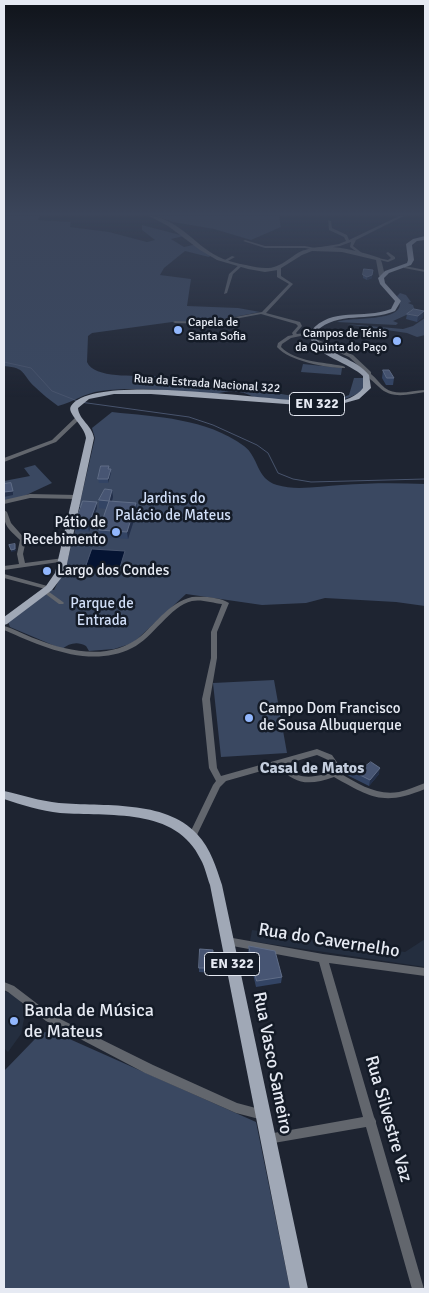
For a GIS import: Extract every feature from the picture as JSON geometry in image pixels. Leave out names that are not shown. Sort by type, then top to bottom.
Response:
[{"type":"main road","points":[[362,371],[323,349],[313,337],[320,325],[332,320],[378,316],[393,310],[398,305],[398,300],[382,282],[382,276]]},
{"type":"main road","name":"Rua da Estrada Nacional 322","points":[[4,622],[47,589],[59,577],[90,437],[88,427],[78,418],[74,410],[77,402],[94,394],[120,391],[335,404],[354,399],[366,390],[368,379],[362,371]]},
{"type":"main road","name":"Rua Vasco Sameiro","points":[[4,795],[54,807],[125,810],[148,813],[171,822],[192,837],[205,855],[213,872],[298,1289]]},
{"type":"street","points":[[225,293],[230,276]]},
{"type":"street","points":[[264,313],[291,284],[280,276]]},
{"type":"street","points":[[175,322],[208,323],[264,313],[274,318],[298,323],[300,326],[294,333],[295,336]]},
{"type":"street","points":[[343,367],[302,359],[284,353],[279,347],[280,343],[295,336],[313,337],[354,358],[381,388],[393,394],[425,390]]},
{"type":"street","points":[[362,371],[371,375]]},
{"type":"street","points":[[4,460],[54,441],[78,418]]},
{"type":"street","points":[[4,502],[29,496],[78,497]]},
{"type":"street","points":[[4,512],[9,525],[24,541],[20,554],[22,566]]},
{"type":"street","points":[[4,568],[64,560]]},
{"type":"street","points":[[4,576],[47,589],[61,603]]},
{"type":"street","points":[[4,628],[61,650],[80,654],[102,653],[134,645],[187,600],[199,599],[226,603],[214,632],[214,653],[206,699],[212,766],[220,781]]},
{"type":"street","points":[[192,837],[220,781],[281,763],[319,752],[328,757],[338,768],[339,772],[299,778],[290,774],[281,763]]},
{"type":"street","points":[[334,774],[364,791],[382,796],[402,796],[425,786]]},
{"type":"street","name":"Rua do Cavernelho","points":[[227,941],[323,958],[425,972]]},
{"type":"street","name":"Rua Silvestre Vaz","points":[[323,958],[418,1289]]},
{"type":"street","points":[[4,986],[11,989],[54,1021],[149,1069],[236,1108],[263,1115]]},
{"type":"street","points":[[268,1139],[371,1121]]},
{"type":"shaded area","points":[[92,549],[125,551],[118,574],[84,572]]},
{"type":"shaded area","points":[[252,930],[405,952],[425,939],[425,967],[250,941]]},
{"type":"shaded area","name":"Banda de Música de Mateus","points":[[4,991],[17,997],[22,1004],[25,1014],[21,1034],[8,1052],[4,1048]]},
{"type":"green space","points":[[4,276],[170,276],[191,279],[187,306],[238,308],[260,312],[207,322],[172,322],[92,333],[88,336],[87,362],[91,367],[106,374],[228,383],[319,399],[335,399],[349,395],[354,378],[364,378],[363,390],[351,397],[324,403],[254,397],[236,391],[217,394],[144,389],[101,391],[58,406],[38,390],[23,372],[17,368],[4,366]]},
{"type":"green space","points":[[400,293],[406,295],[411,302],[408,303],[413,305],[415,311],[393,321],[398,323],[396,325],[337,322],[389,315],[396,311],[400,305],[397,296]]},
{"type":"green space","points":[[425,318],[425,335],[417,337],[407,333],[346,324],[403,329],[413,326]]},
{"type":"green space","points":[[303,364],[342,368],[341,375],[301,372]]},
{"type":"green space","name":"Jardins do Palácio de Mateus","points":[[112,412],[181,420],[214,430],[244,446],[253,456],[265,478],[284,487],[309,488],[341,485],[425,484],[425,606],[396,602],[325,598],[306,603],[262,605],[186,594],[133,643],[114,649],[89,651],[83,644],[77,643],[62,649],[10,627],[8,622],[51,590],[54,590],[66,566],[83,508],[79,507],[95,438],[92,428]]},
{"type":"green space","points":[[35,465],[52,483],[22,497],[5,501],[4,481],[30,476],[24,468]]},
{"type":"green space","name":"Campo Dom Francisco de Sousa Albuquerque","points":[[274,680],[287,753],[221,757],[213,683]]},
{"type":"green space","points":[[45,1032],[56,1033],[256,1122],[290,1289],[4,1289],[4,1071],[35,1039]]},
{"type":"building","points":[[414,309],[424,311],[418,316],[407,314]]},
{"type":"building","points":[[383,370],[389,370],[394,378],[387,378]]},
{"type":"building","points":[[101,466],[109,466],[108,469],[111,469],[108,479],[98,479]]},
{"type":"building","points":[[11,483],[13,491],[4,492],[4,484]]},
{"type":"building","points":[[105,489],[112,490],[109,501],[99,500]]},
{"type":"building","points":[[83,501],[97,502],[88,526],[75,525]]},
{"type":"building","points":[[109,501],[136,503],[127,532],[99,530]]},
{"type":"building","points":[[15,544],[15,549],[11,550],[9,545]]},
{"type":"building","points":[[371,762],[380,768],[370,780],[348,769],[351,766],[361,769]]},
{"type":"building","points":[[249,946],[275,951],[282,977],[257,981]]},
{"type":"building","points":[[200,949],[213,950],[212,968],[199,968]]},
{"type":"waterway","points":[[4,362],[31,368],[52,391],[80,402],[189,417],[213,425],[257,445],[268,453],[278,473],[293,479],[311,482],[425,479]]},
{"type":"place","name":"Capela de Santa Sofia","points":[[178,330]]},
{"type":"place","name":"Campos de Ténis da Quinta do Paço","points":[[397,341]]},
{"type":"place","name":"Pátio de Recebimento","points":[[116,532]]},
{"type":"place","name":"Largo dos Condes","points":[[47,571]]},
{"type":"place","name":"Campo Dom Francisco de Sousa Albuquerque","points":[[249,718]]},
{"type":"place","name":"Banda de Música de Mateus","points":[[14,1021]]},
{"type":"district","name":"Casal de Matos","points":[[312,769]]},
{"type":"park label","name":"Parque de Entrada","points":[[102,612]]}]
